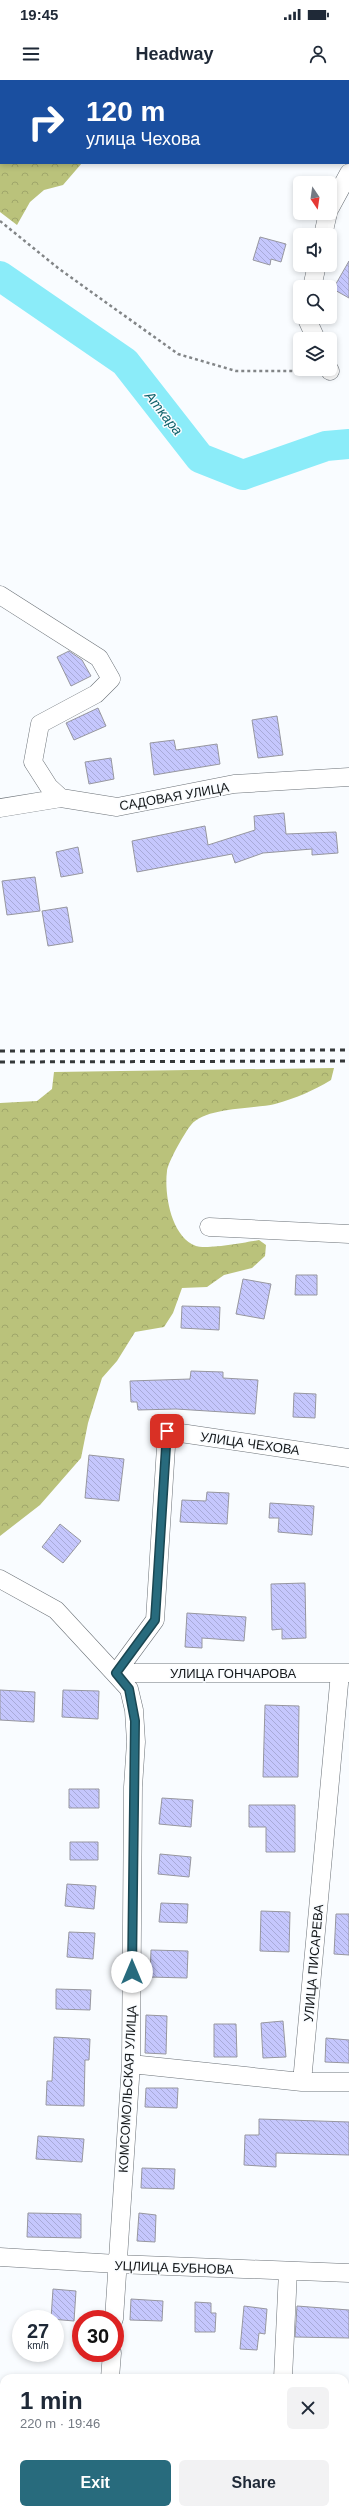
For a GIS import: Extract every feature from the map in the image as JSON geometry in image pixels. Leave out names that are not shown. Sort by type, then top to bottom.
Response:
[{"type":"street","points":[[337,195],[349,173]]},
{"type":"street","points":[[0,595],[99,658],[111,679],[96,694],[40,724],[32,762],[49,787],[61,798]]},
{"type":"street","name":"САДОВАЯ УЛИЦА","points":[[0,808],[61,798],[117,808],[234,784],[349,777]]},
{"type":"street","points":[[209,1227],[349,1234]]},
{"type":"street","name":"УЛИЦА ЧЕХОВА","points":[[116,1673],[155,1620],[167,1431],[349,1458]]},
{"type":"street","name":"КОМСОМОЛЬСКАЯ УЛИЦА","points":[[0,1579],[56,1610],[116,1673],[129,1689],[134,1710],[136,1742],[132,1788],[131,2064],[114,2310]]},
{"type":"street","name":"УЛИЦА ГОНЧАРОВА","points":[[116,1673],[344,1673]]},
{"type":"street","name":"УЛИЦА ПИСАРЕВА","points":[[302,2082],[344,1673]]},
{"type":"street","points":[[131,2064],[302,2082],[349,2082]]},
{"type":"street","name":"УЦЛИЦА БУБНОВА","points":[[0,2257],[117,2264],[349,2273]]},
{"type":"street","points":[[284,2374],[288,2271]]},
{"type":"street","points":[[110,2374],[111,2362]]},
{"type":"path","points":[[0,221],[58,268],[178,354],[236,371],[293,370]]},
{"type":"green space","points":[[0,164],[81,164],[63,185],[44,190],[30,202],[17,225],[0,212]]},
{"type":"green space","points":[[334,1068],[331,1080],[304,1094],[266,1106],[230,1110],[207,1115],[198,1119],[188,1129],[173,1154],[168,1167],[166,1180],[168,1202],[171,1214],[180,1234],[187,1241],[201,1247],[259,1240],[266,1245],[265,1256],[252,1268],[224,1275],[207,1287],[182,1288],[173,1313],[164,1327],[135,1332],[117,1361],[102,1378],[88,1423],[81,1458],[40,1505],[0,1536],[0,1103],[37,1101],[52,1089],[54,1072]]},
{"type":"building","points":[[260,237],[286,244],[281,262],[271,259],[270,265],[253,260]]},
{"type":"building","points":[[349,261],[349,298],[337,291],[337,282]]},
{"type":"building","points":[[69,651],[82,660],[91,676],[71,686],[57,657]]},
{"type":"building","points":[[98,708],[106,726],[74,740],[66,723]]},
{"type":"building","points":[[277,716],[283,755],[258,758],[252,720]]},
{"type":"building","points":[[174,740],[176,750],[217,744],[220,764],[154,775],[150,743]]},
{"type":"building","points":[[111,758],[114,779],[89,784],[85,762]]},
{"type":"building","points":[[284,813],[286,834],[336,832],[338,853],[312,855],[312,849],[263,853],[235,863],[232,854],[137,872],[132,841],[205,826],[208,845],[255,830],[254,816]]},
{"type":"building","points":[[78,847],[83,873],[61,877],[56,852]]},
{"type":"building","points":[[35,877],[40,911],[7,915],[2,881]]},
{"type":"building","points":[[67,907],[73,942],[48,946],[42,911]]},
{"type":"building","points":[[296,1275],[317,1275],[317,1295],[295,1295]]},
{"type":"building","points":[[243,1279],[271,1284],[264,1319],[236,1314]]},
{"type":"building","points":[[182,1306],[220,1307],[219,1330],[181,1328]]},
{"type":"building","points":[[191,1371],[223,1372],[223,1378],[258,1380],[255,1414],[176,1409],[138,1410],[137,1402],[131,1402],[130,1381],[190,1379]]},
{"type":"building","points":[[294,1393],[316,1394],[315,1418],[293,1417]]},
{"type":"building","points":[[89,1455],[124,1459],[119,1501],[85,1498]]},
{"type":"building","points":[[207,1492],[229,1493],[227,1524],[180,1522],[182,1500],[206,1501]]},
{"type":"building","points":[[270,1503],[314,1506],[312,1535],[278,1532],[279,1518],[269,1518]]},
{"type":"building","points":[[60,1524],[81,1541],[63,1563],[42,1547]]},
{"type":"building","points":[[305,1583],[306,1638],[282,1639],[282,1629],[272,1630],[271,1584]]},
{"type":"building","points":[[187,1613],[246,1617],[244,1641],[202,1638],[202,1648],[185,1647]]},
{"type":"building","points":[[0,1690],[35,1692],[34,1722],[0,1720]]},
{"type":"building","points":[[63,1690],[99,1691],[98,1719],[62,1717]]},
{"type":"building","points":[[265,1705],[299,1706],[298,1777],[263,1777]]},
{"type":"building","points":[[69,1789],[99,1789],[99,1808],[69,1808]]},
{"type":"building","points":[[162,1798],[193,1800],[191,1827],[159,1824]]},
{"type":"building","points":[[249,1805],[295,1805],[295,1852],[266,1852],[266,1827],[249,1827]]},
{"type":"building","points":[[70,1842],[98,1842],[98,1860],[70,1860]]},
{"type":"building","points":[[160,1854],[191,1857],[189,1877],[158,1874]]},
{"type":"building","points":[[67,1884],[96,1886],[94,1909],[65,1906]]},
{"type":"building","points":[[161,1903],[188,1904],[187,1923],[159,1922]]},
{"type":"building","points":[[261,1911],[290,1912],[289,1952],[260,1951]]},
{"type":"building","points":[[336,1914],[349,1914],[349,1955],[334,1954]]},
{"type":"building","points":[[69,1932],[95,1933],[93,1959],[67,1957]]},
{"type":"building","points":[[151,1950],[188,1951],[187,1978],[150,1977]]},
{"type":"building","points":[[56,1989],[91,1990],[90,2010],[56,2009]]},
{"type":"building","points":[[146,2015],[167,2016],[166,2054],[145,2053]]},
{"type":"building","points":[[283,2021],[286,2057],[263,2058],[261,2023]]},
{"type":"building","points":[[214,2024],[236,2024],[237,2057],[214,2057]]},
{"type":"building","points":[[54,2037],[90,2039],[89,2060],[85,2060],[84,2106],[46,2105],[47,2081],[52,2081]]},
{"type":"building","points":[[326,2038],[349,2040],[349,2063],[325,2062]]},
{"type":"building","points":[[146,2088],[178,2088],[177,2108],[145,2107]]},
{"type":"building","points":[[259,2119],[349,2122],[349,2155],[276,2153],[276,2167],[244,2165],[245,2135],[259,2135]]},
{"type":"building","points":[[38,2136],[84,2139],[82,2162],[36,2159]]},
{"type":"building","points":[[142,2168],[175,2169],[174,2189],[141,2188]]},
{"type":"building","points":[[28,2213],[81,2214],[81,2238],[27,2237]]},
{"type":"building","points":[[139,2213],[156,2215],[155,2242],[137,2241]]},
{"type":"building","points":[[53,2289],[76,2291],[75,2310],[72,2310],[72,2321],[64,2320],[64,2310],[52,2310]]},
{"type":"building","points":[[131,2299],[163,2301],[162,2321],[130,2320]]},
{"type":"building","points":[[195,2302],[211,2303],[211,2313],[216,2313],[215,2332],[195,2332]]},
{"type":"building","points":[[244,2306],[267,2309],[265,2334],[259,2333],[257,2350],[240,2349]]},
{"type":"building","points":[[297,2306],[349,2310],[349,2338],[295,2337]]},
{"type":"waterway","name":"Аткара","points":[[0,276],[125,362],[200,458],[243,475],[326,446],[349,444]]},
{"type":"railway","points":[[0,1051],[349,1050]]},
{"type":"railway","points":[[0,1062],[349,1061]]},
{"type":"route","points":[[132,1972],[132,1788],[136,1742],[135,1721],[129,1689],[116,1673],[155,1620],[167,1431]]}]
